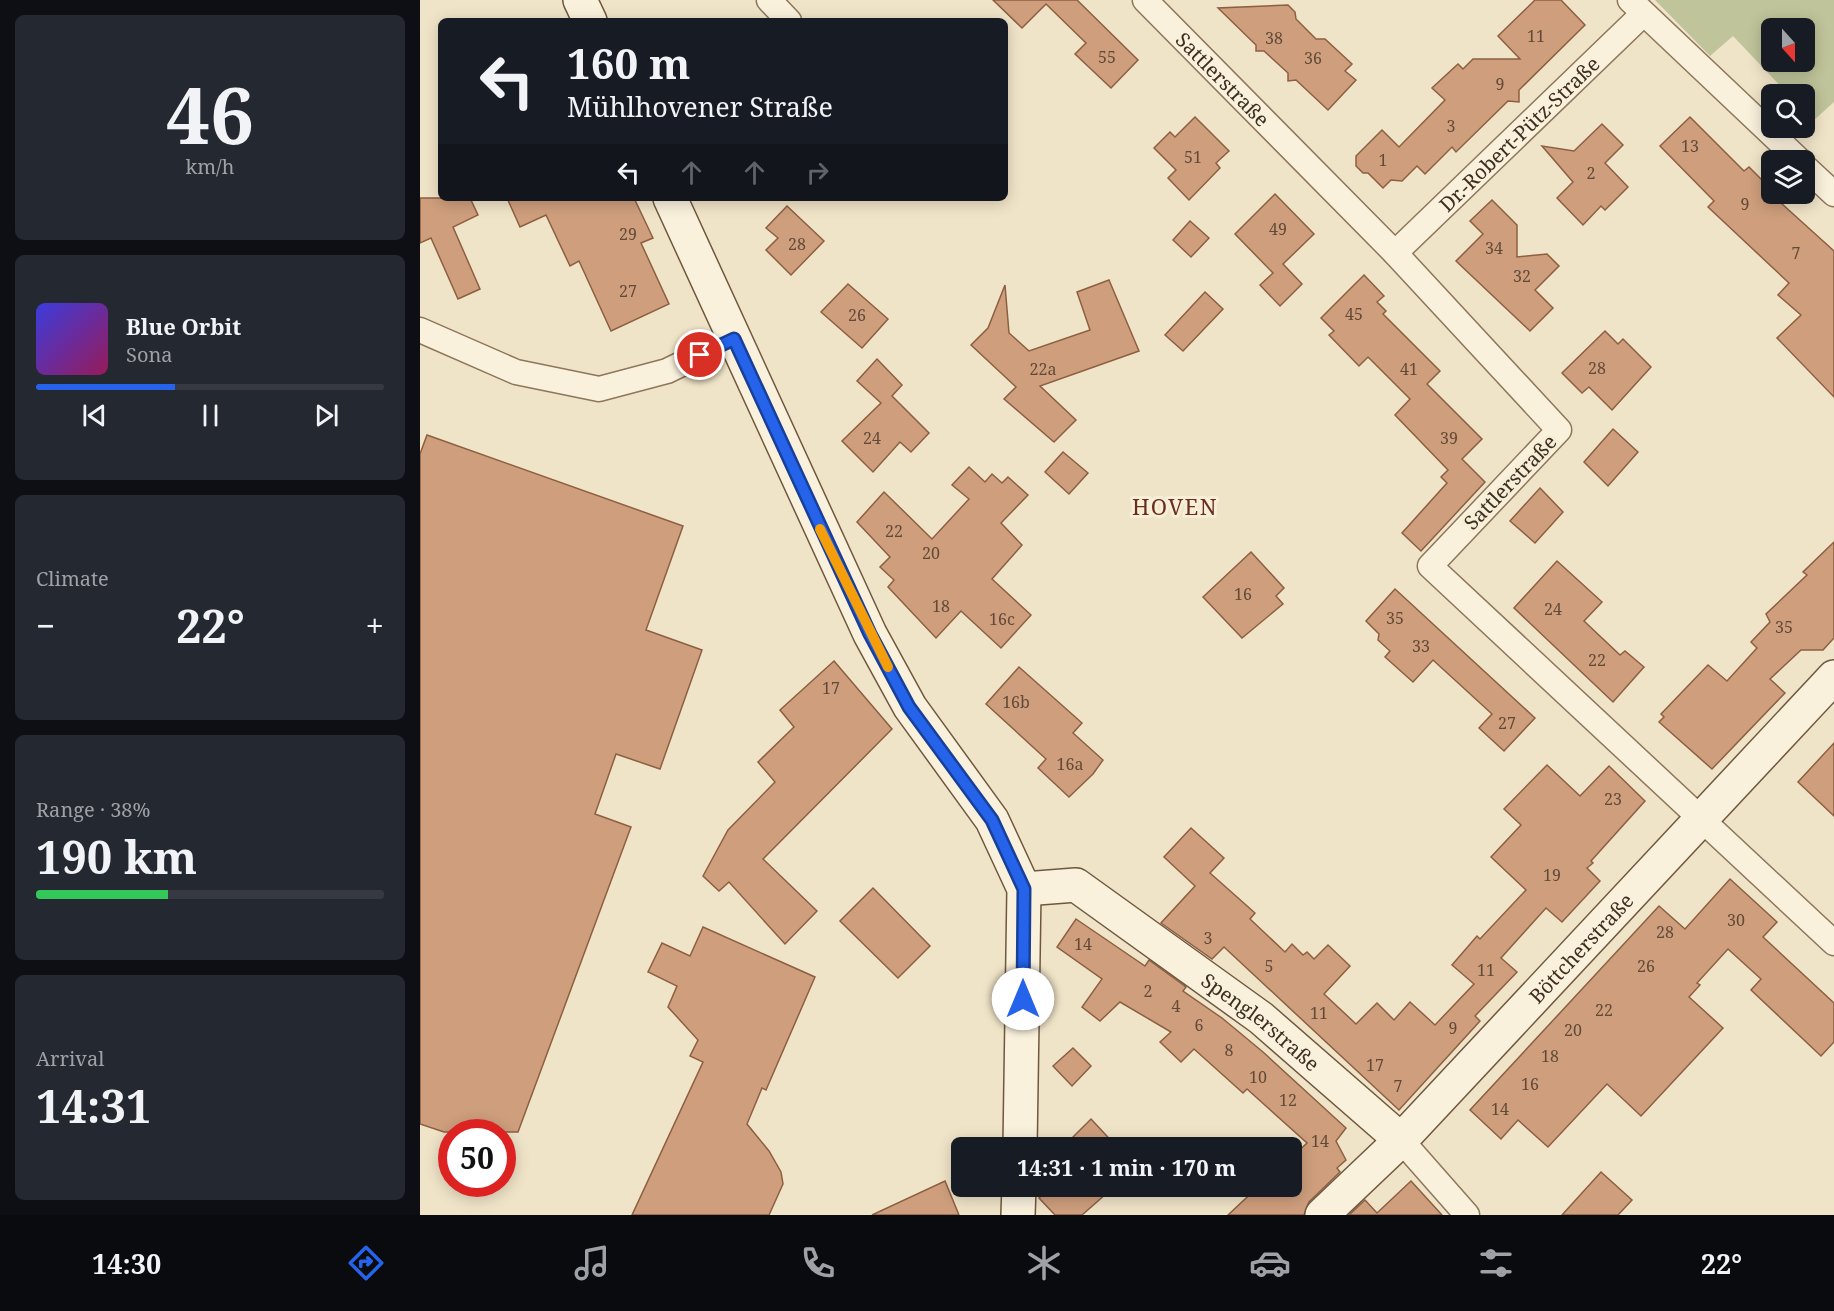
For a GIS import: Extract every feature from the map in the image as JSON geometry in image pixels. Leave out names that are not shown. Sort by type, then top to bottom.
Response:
[{"type":"main road","points":[[580,0],[589,18]]},
{"type":"main road","points":[[671,201],[870,634],[909,707],[992,820],[1024,889],[1020,1137]]},
{"type":"main road","name":"Böttcherstraße","points":[[1322,1215],[1401,1140],[1702,822],[1834,677]]},
{"type":"main road","name":"Spenglerstraße","points":[[1024,889],[1077,885],[1261,1018],[1401,1140]]},
{"type":"main road","points":[[1018,1197],[1018,1215]]},
{"type":"street","points":[[769,0],[786,18]]},
{"type":"street","name":"Sattlerstraße","points":[[1145,0],[1395,253],[1559,430],[1430,566],[1834,943]]},
{"type":"street","points":[[1636,7],[1788,150]]},
{"type":"street","name":"Dr.-Robert-Pütz-Straße","points":[[1395,253],[1636,7]]},
{"type":"street","points":[[1815,176],[1834,194]]},
{"type":"street","points":[[420,330],[516,372],[599,389],[667,370],[734,339]]},
{"type":"street","name":"Spenglerstraße","points":[[1401,1140],[1467,1215]]},
{"type":"green space","points":[[1655,0],[1834,0],[1834,102],[1815,119],[1815,84],[1779,84],[1767,72],[1815,72],[1815,18],[1761,18],[1761,66],[1733,36],[1710,56]]},
{"type":"building","points":[[993,0],[1077,0],[1138,60],[1111,88],[1075,54],[1086,43],[1046,4],[1022,28]]},
{"type":"building","points":[[1535,0],[1561,0],[1585,25],[1519,90],[1519,102],[1508,101],[1456,152],[1452,147],[1425,174],[1417,166],[1402,181],[1391,180],[1383,188],[1368,173],[1363,173],[1356,166],[1356,156],[1382,130],[1399,147],[1445,100],[1432,88],[1458,64],[1463,69],[1473,59],[1520,59],[1498,36]]},
{"type":"building","points":[[1288,5],[1295,12],[1296,19],[1316,39],[1325,39],[1352,64],[1345,71],[1356,80],[1328,110],[1296,80],[1288,81],[1288,73],[1264,51],[1256,51],[1256,45],[1218,8]]},
{"type":"building","points":[[1195,117],[1229,151],[1216,163],[1220,168],[1189,200],[1168,178],[1176,170],[1154,148],[1170,132],[1175,137]]},
{"type":"building","points":[[1690,117],[1744,171],[1749,167],[1761,179],[1761,204],[1782,204],[1834,251],[1834,397],[1777,338],[1801,315],[1778,295],[1789,283],[1708,207],[1714,201],[1660,146]]},
{"type":"building","points":[[1602,124],[1623,145],[1605,163],[1628,187],[1605,210],[1601,206],[1583,225],[1557,198],[1573,182],[1542,146],[1574,151]]},
{"type":"building","points":[[1275,194],[1314,234],[1283,264],[1302,284],[1280,306],[1260,285],[1273,273],[1235,234]]},
{"type":"building","points":[[420,198],[438,198],[438,201],[471,201],[478,215],[453,227],[480,289],[458,299],[431,238],[420,243]]},
{"type":"building","points":[[1492,200],[1517,225],[1517,257],[1547,254],[1559,266],[1535,290],[1553,308],[1530,331],[1456,261],[1483,234],[1470,221]]},
{"type":"building","points":[[508,201],[635,201],[653,238],[641,243],[669,304],[611,331],[579,261],[570,266],[546,215],[520,227]]},
{"type":"building","points":[[787,206],[824,241],[791,275],[766,250],[778,238],[766,228]]},
{"type":"building","points":[[1190,221],[1209,238],[1191,257],[1173,240]]},
{"type":"building","points":[[1364,275],[1384,296],[1377,302],[1386,311],[1383,314],[1440,371],[1427,384],[1482,439],[1462,459],[1485,482],[1421,551],[1402,533],[1447,483],[1441,477],[1448,470],[1395,415],[1410,399],[1368,357],[1359,366],[1329,335],[1334,331],[1321,318]]},
{"type":"building","points":[[1109,280],[1139,351],[1040,386],[1076,420],[1054,442],[1004,399],[1016,387],[971,345],[988,328],[1005,285],[1009,333],[1029,351],[1090,330],[1077,292]]},
{"type":"building","points":[[848,284],[888,319],[862,348],[821,312]]},
{"type":"building","points":[[1205,292],[1223,309],[1183,351],[1165,335]]},
{"type":"building","points":[[1605,331],[1618,344],[1623,339],[1651,367],[1612,410],[1589,387],[1582,393],[1562,373]]},
{"type":"building","points":[[877,359],[902,385],[892,396],[929,433],[911,452],[900,442],[873,472],[842,441],[881,403],[857,381]]},
{"type":"building","points":[[1613,429],[1638,452],[1608,486],[1584,462]]},
{"type":"building","points":[[427,435],[683,526],[646,630],[702,650],[660,769],[616,754],[595,814],[631,827],[518,1132],[516,1132],[516,1119],[438,1119],[438,1130],[420,1124],[420,454]]},
{"type":"building","points":[[1063,452],[1088,473],[1069,494],[1045,472]]},
{"type":"building","points":[[969,467],[985,482],[992,474],[1002,483],[1008,477],[1028,495],[1001,523],[1022,545],[992,579],[1031,615],[1001,648],[961,611],[936,638],[888,587],[894,580],[880,567],[890,557],[857,522],[884,492],[932,539],[969,499],[952,485]]},
{"type":"building","points":[[1540,488],[1563,512],[1535,543],[1510,521]]},
{"type":"building","points":[[1834,542],[1834,638],[1823,650],[1801,650],[1770,679],[1785,693],[1712,769],[1659,722],[1664,717],[1661,714],[1708,665],[1727,681],[1757,648],[1751,642],[1770,622],[1766,614],[1807,575],[1803,572]]},
{"type":"building","points":[[1251,552],[1284,588],[1276,596],[1283,604],[1242,638],[1203,597]]},
{"type":"building","points":[[1557,561],[1602,602],[1584,621],[1620,655],[1625,651],[1644,667],[1613,702],[1514,608]]},
{"type":"building","points":[[1395,589],[1535,718],[1504,751],[1479,728],[1492,714],[1433,660],[1413,682],[1385,657],[1390,651],[1378,640],[1379,634],[1366,621]]},
{"type":"building","points":[[834,661],[892,729],[763,859],[817,911],[785,944],[729,882],[719,891],[703,876],[728,830],[775,782],[758,762],[794,727],[780,710]]},
{"type":"building","points":[[1019,667],[1082,723],[1073,733],[1103,760],[1093,774],[1069,797],[1038,768],[1046,759],[986,704]]},
{"type":"building","points":[[1834,743],[1834,816],[1798,782]]},
{"type":"building","points":[[1547,765],[1580,796],[1609,766],[1645,801],[1587,868],[1600,881],[1562,922],[1546,908],[1501,958],[1517,972],[1475,1016],[1480,1021],[1399,1110],[1224,947],[1212,959],[1161,923],[1195,886],[1164,857],[1191,828],[1224,858],[1210,873],[1255,913],[1250,919],[1285,952],[1292,944],[1303,955],[1307,952],[1314,959],[1328,945],[1350,966],[1324,994],[1356,1024],[1377,1003],[1394,1020],[1410,1002],[1435,1025],[1474,984],[1452,965],[1477,936],[1480,939],[1526,890],[1491,857],[1521,825],[1504,809]]},
{"type":"building","points":[[1730,879],[1777,922],[1763,937],[1834,1003],[1834,1042],[1821,1056],[1751,990],[1761,979],[1728,949],[1697,983],[1700,985],[1689,997],[1723,1028],[1641,1116],[1607,1084],[1548,1147],[1518,1120],[1501,1139],[1470,1110],[1659,906],[1685,929]]},
{"type":"building","points":[[873,888],[930,946],[898,978],[840,921]]},
{"type":"building","points":[[1076,919],[1145,966],[1149,960],[1186,987],[1183,991],[1222,1018],[1263,1052],[1346,1128],[1336,1141],[1346,1160],[1337,1168],[1340,1172],[1309,1202],[1304,1215],[1228,1215],[1247,1197],[1302,1197],[1302,1148],[1307,1143],[1247,1089],[1243,1093],[1194,1049],[1181,1062],[1160,1042],[1171,1032],[1120,1002],[1100,1021],[1082,1007],[1102,979],[1057,947]]},
{"type":"building","points":[[703,927],[815,977],[766,1090],[762,1088],[747,1124],[769,1151],[781,1172],[783,1184],[769,1215],[632,1215],[703,1062],[690,1056],[698,1040],[668,1007],[677,986],[648,972],[662,943],[690,956]]},
{"type":"building","points":[[1073,1048],[1091,1066],[1072,1086],[1053,1066]]},
{"type":"building","points":[[1091,1119],[1108,1137],[1073,1137]]},
{"type":"building","points":[[1601,1172],[1632,1200],[1618,1215],[1562,1215]]},
{"type":"building","points":[[945,1181],[959,1215],[872,1215]]},
{"type":"building","points":[[1411,1181],[1442,1215],[1349,1215],[1365,1200],[1377,1213]]},
{"type":"building","points":[[1102,1197],[1082,1215],[1055,1215],[1039,1198]]},
{"type":"slow traffic","points":[[820,529],[888,667]]},
{"type":"district","name":"HOVEN","points":[[1175,506]]},
{"type":"route","points":[[700,355],[734,339],[870,634],[909,707],[992,820],[1024,889],[1023,999]]}]
